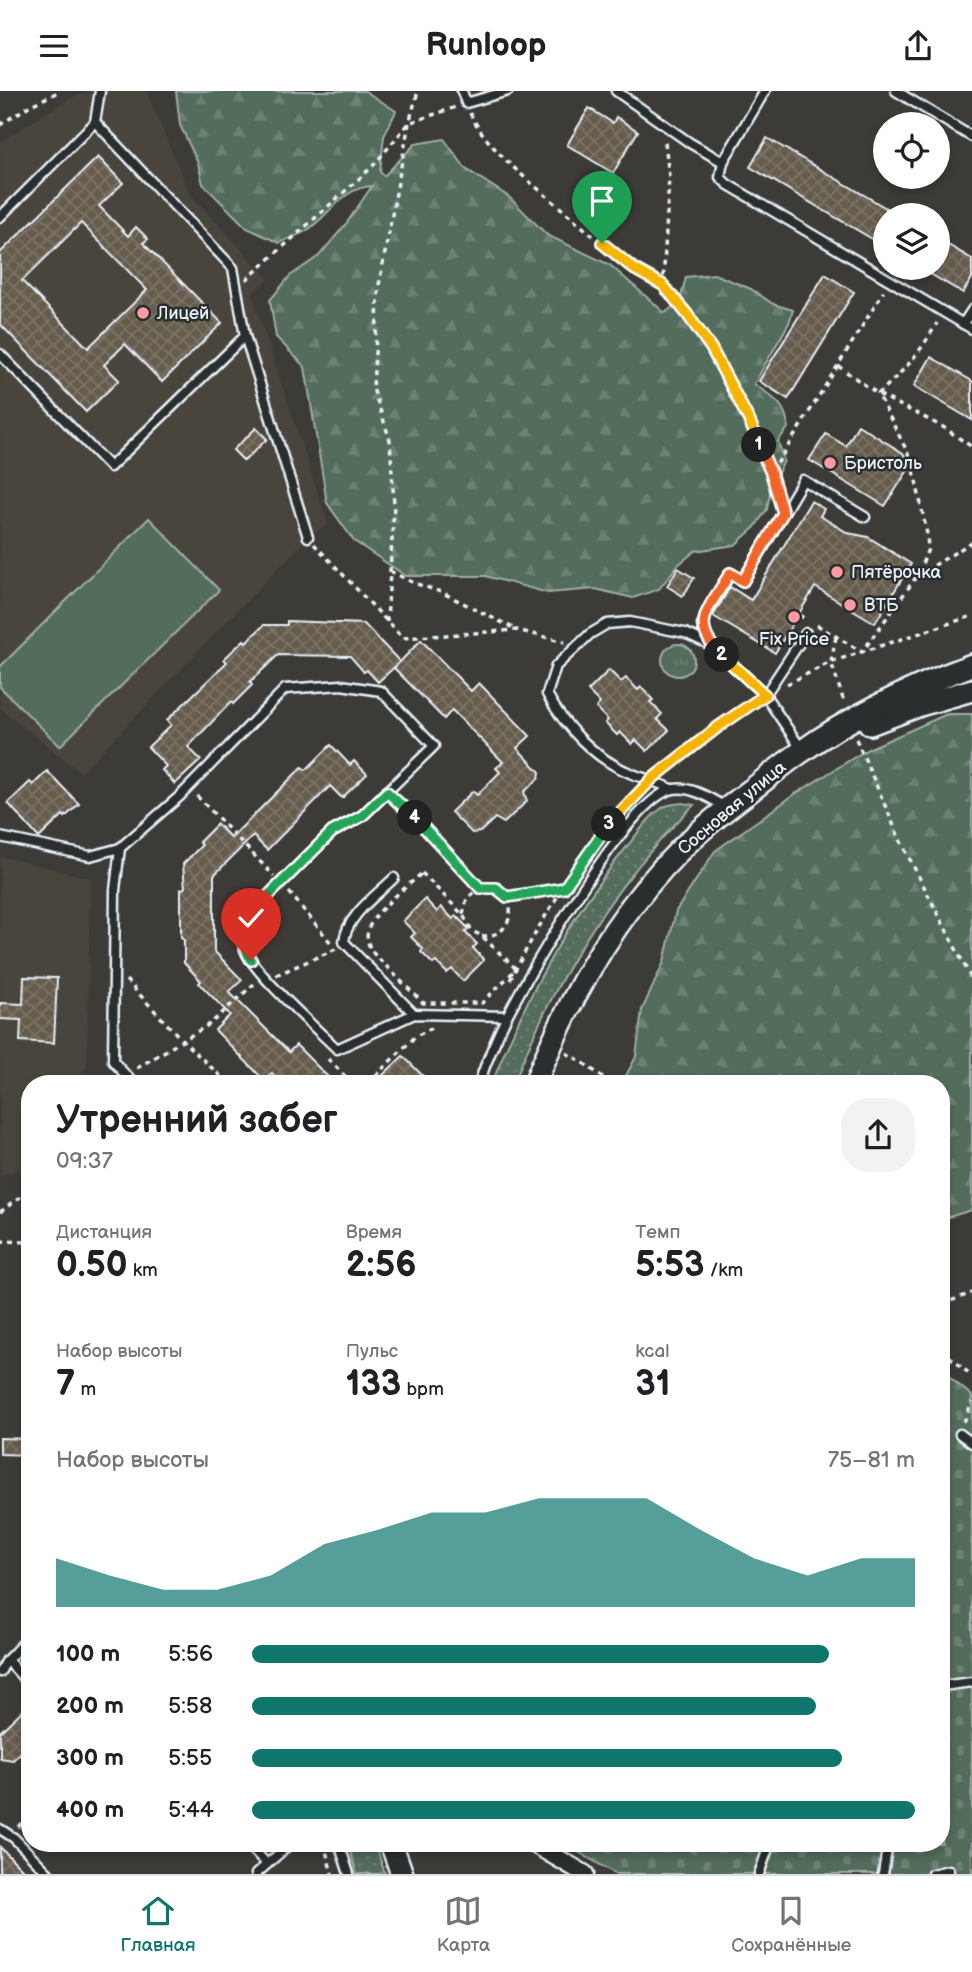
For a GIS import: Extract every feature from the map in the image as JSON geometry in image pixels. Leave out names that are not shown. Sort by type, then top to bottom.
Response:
[{"type":"street","name":"Сосновая улица","points":[[538,1075],[582,984],[627,914],[679,851],[728,808],[802,750],[852,726],[913,689],[972,665]]},
{"type":"street","name":"Сосновая улица","points":[[852,726],[972,690]]},
{"type":"street","points":[[394,1852],[402,1874]]},
{"type":"street","points":[[547,1852],[585,1874]]},
{"type":"lane","points":[[0,217],[95,122],[100,91]]},
{"type":"lane","points":[[462,91],[466,103],[508,91]]},
{"type":"lane","points":[[616,91],[663,126],[723,162]]},
{"type":"lane","points":[[634,102],[639,91]]},
{"type":"lane","points":[[765,91],[723,162],[720,177],[727,184],[873,270]]},
{"type":"lane","points":[[896,91],[972,137]]},
{"type":"lane","points":[[95,122],[233,268],[245,336],[308,537]]},
{"type":"lane","points":[[890,280],[972,329]]},
{"type":"lane","points":[[964,324],[972,310]]},
{"type":"lane","points":[[0,355],[110,467],[245,336]]},
{"type":"lane","points":[[802,750],[765,695],[711,645],[704,635],[702,625],[730,573],[743,581],[803,480],[865,517]]},
{"type":"lane","points":[[671,789],[652,779],[629,773],[596,752],[558,715],[547,694],[556,667],[576,645],[607,624],[630,622],[685,633],[711,645]]},
{"type":"lane","points":[[765,695],[806,633]]},
{"type":"lane","points":[[0,837],[90,856],[120,848],[180,796],[285,689],[341,685],[381,691],[434,746],[362,816],[332,832],[249,915],[244,930],[244,946],[251,960],[267,979],[337,1049],[414,1014],[507,1016]]},
{"type":"lane","points":[[482,1075],[507,1016],[568,912],[608,852],[650,802],[671,789],[682,788],[728,808]]},
{"type":"lane","points":[[120,848],[115,890],[113,1061],[126,1075]]},
{"type":"lane","points":[[394,878],[351,922],[344,934],[344,942],[414,1014]]},
{"type":"lane","points":[[960,1434],[972,1443]]},
{"type":"lane","points":[[0,1672],[21,1645]]},
{"type":"lane","points":[[7,1660],[21,1675]]},
{"type":"lane","points":[[950,1685],[972,1682]]},
{"type":"lane","points":[[0,1829],[21,1847]]},
{"type":"lane","points":[[26,1852],[49,1874]]},
{"type":"lane","points":[[256,1852],[267,1864]]},
{"type":"lane","points":[[256,1874],[281,1852]]},
{"type":"lane","points":[[342,1852],[349,1874]]},
{"type":"lane","points":[[759,1874],[767,1852]]},
{"type":"lane","points":[[886,1852],[883,1873],[893,1874]]},
{"type":"lane","points":[[932,1874],[949,1870]]},
{"type":"path","points":[[0,125],[29,106],[60,91]]},
{"type":"path","points":[[387,622],[394,505],[390,440],[373,388],[379,285],[409,123],[418,91]]},
{"type":"path","points":[[237,289],[372,167],[409,123],[466,103],[478,129],[531,183],[634,269],[663,285],[711,348],[750,422],[771,473],[783,513]]},
{"type":"path","points":[[663,126],[669,177],[663,285]]},
{"type":"path","points":[[771,473],[890,280]]},
{"type":"path","points":[[878,394],[922,350],[943,311]]},
{"type":"path","points":[[838,366],[878,394],[943,427],[972,447]]},
{"type":"path","points":[[862,652],[917,576],[928,549],[917,478],[904,442],[878,394]]},
{"type":"path","points":[[308,537],[402,638],[517,630]]},
{"type":"path","points":[[917,576],[972,543]]},
{"type":"path","points":[[390,571],[517,630],[576,645]]},
{"type":"path","points":[[799,615],[862,652]]},
{"type":"path","points":[[508,984],[536,932],[614,816],[652,779],[718,727],[765,695],[831,662],[972,616]]},
{"type":"path","points":[[836,637],[831,662],[852,726],[901,842],[972,980]]},
{"type":"path","points":[[387,792],[480,888]]},
{"type":"path","points":[[422,873],[463,915],[472,931],[482,936],[516,969],[482,1003],[423,1003],[368,946],[369,927],[422,873]]},
{"type":"path","points":[[463,915],[467,898],[480,888],[496,888],[507,897],[511,911],[507,924],[495,935],[482,936]]},
{"type":"path","points":[[507,897],[564,888]]},
{"type":"path","points":[[115,967],[183,1041],[219,1075]]},
{"type":"path","points":[[126,1075],[210,1024],[253,983],[262,993]]},
{"type":"path","points":[[376,1075],[416,1036],[434,1027]]},
{"type":"path","points":[[551,1045],[581,1061],[599,1075]]},
{"type":"path","points":[[320,1051],[344,1075]]},
{"type":"path","points":[[0,1212],[21,1196]]},
{"type":"path","points":[[0,1241],[21,1242]]},
{"type":"path","points":[[950,1301],[972,1293]]},
{"type":"path","points":[[950,1357],[972,1376]]},
{"type":"path","points":[[960,1434],[972,1402]]},
{"type":"path","points":[[10,1836],[21,1823]]},
{"type":"path","points":[[326,1852],[332,1874]]},
{"type":"shaded area","points":[[90,91],[146,91],[190,194],[269,279],[252,294],[328,524],[308,537],[81,773],[0,708],[0,142],[68,99]]},
{"type":"shaded area","points":[[0,856],[90,878],[87,1065],[81,1075],[21,1075],[21,1169],[0,1176]]},
{"type":"green space","points":[[176,91],[365,91],[396,111],[384,136],[380,172],[384,176],[415,144],[444,139],[466,169],[509,197],[547,235],[610,265],[665,313],[680,301],[686,277],[714,274],[751,289],[773,304],[793,310],[789,323],[754,384],[782,407],[788,428],[778,441],[784,461],[771,487],[767,509],[755,527],[735,545],[695,551],[678,565],[659,589],[633,598],[595,589],[548,593],[485,576],[406,576],[354,541],[327,503],[305,367],[276,337],[270,300],[290,276],[319,256],[346,224],[372,186],[353,191],[309,229],[279,243],[247,228],[203,184],[198,163],[180,125]]},
{"type":"green space","points":[[149,518],[219,590],[60,746],[0,687],[0,667]]},
{"type":"green space","points":[[678,644],[689,649],[694,660],[689,671],[678,676],[667,671],[662,660],[667,649]]},
{"type":"green space","points":[[947,714],[972,714],[972,1210],[950,1217],[950,1075],[626,1075],[636,1057],[642,1010],[664,962],[676,911],[715,851],[795,794],[868,749]]},
{"type":"green space","points":[[682,803],[694,805],[638,867],[589,935],[547,1007],[517,1075],[495,1075],[519,1020],[569,928],[644,825],[667,806]]},
{"type":"green space","points":[[950,1378],[972,1396],[972,1874],[616,1874],[578,1852],[950,1852]]},
{"type":"green space","points":[[351,1852],[378,1852],[385,1874],[357,1874]]},
{"type":"building","points":[[589,108],[613,123],[616,117],[638,131],[613,173],[567,145]]},
{"type":"building","points":[[767,138],[878,203],[873,203],[873,239],[750,167]]},
{"type":"building","points":[[98,157],[123,183],[99,206],[128,236],[136,227],[148,239],[143,243],[222,323],[162,382],[125,344],[104,365],[119,380],[86,412],[0,324],[0,253]],"holes":[[[81,223],[147,290],[88,348],[22,281]]]},
{"type":"building","points":[[950,246],[972,259],[972,278],[963,293],[941,280],[950,280]]},
{"type":"building","points":[[825,274],[854,292],[788,399],[759,381]]},
{"type":"building","points":[[931,357],[972,381],[972,420],[914,386]]},
{"type":"building","points":[[858,425],[903,453],[908,461],[908,470],[885,506],[809,460],[826,434],[846,446]]},
{"type":"building","points":[[256,428],[267,439],[244,461],[233,450]]},
{"type":"building","name":"Пятёрочка","points":[[811,501],[824,509],[820,516],[848,533],[868,537],[911,564],[875,623],[815,587],[775,653],[713,616],[730,587],[751,600]]},
{"type":"building","points":[[678,568],[694,578],[683,596],[667,586]]},
{"type":"building","points":[[287,621],[364,624],[400,662],[378,682],[367,670],[364,672],[350,656],[278,655],[250,682],[252,685],[233,704],[231,702],[188,747],[201,760],[175,784],[162,770],[166,766],[148,747],[171,725],[167,720],[227,662],[224,659],[244,640],[246,642],[264,625],[287,625]]},
{"type":"building","points":[[421,640],[471,691],[479,683],[530,736],[517,748],[540,772],[539,778],[524,792],[527,801],[504,823],[495,818],[480,832],[472,833],[451,812],[473,791],[477,795],[500,772],[496,768],[503,762],[452,710],[444,719],[394,668]]},
{"type":"building","points":[[609,670],[621,682],[626,678],[638,690],[641,687],[653,700],[650,702],[662,714],[657,719],[669,730],[647,751],[636,740],[632,744],[620,732],[617,735],[605,723],[608,720],[596,708],[600,703],[588,691]]},
{"type":"building","points":[[331,745],[350,765],[354,761],[367,774],[342,798],[330,786],[267,850],[253,836],[214,875],[214,951],[242,980],[229,992],[289,1052],[296,1045],[326,1075],[259,1075],[215,1030],[230,1015],[184,963],[184,940],[181,938],[181,889],[185,888],[183,864],[202,845],[199,842],[217,824],[231,838],[302,767],[306,770]]},
{"type":"building","points":[[47,771],[79,804],[39,838],[8,803],[30,782],[33,785]]},
{"type":"building","points":[[425,899],[437,912],[441,907],[453,919],[456,916],[469,929],[465,932],[477,944],[473,948],[484,960],[463,981],[452,969],[447,973],[421,952],[423,949],[411,937],[415,933],[403,921]]},
{"type":"building","points":[[24,977],[57,978],[54,1043],[20,1041],[21,1020],[0,1019],[0,1003],[23,1004]]},
{"type":"building","points":[[403,1056],[422,1075],[383,1075]]},
{"type":"building","points":[[0,1438],[21,1439],[21,1455],[0,1454]]},
{"type":"building","points":[[21,1712],[21,1752],[13,1760],[0,1758],[0,1732]]},
{"type":"building","points":[[0,1847],[27,1874],[0,1874]]},
{"type":"place","name":"Лицей","points":[[143,313]]},
{"type":"place","name":"Бристоль","points":[[830,463]]},
{"type":"place","name":"Пятёрочка","points":[[837,572]]},
{"type":"place","name":"ВТБ","points":[[850,605]]},
{"type":"place","name":"Fix Price","points":[[794,617]]},
{"type":"route","points":[[251,960],[244,946],[244,930],[249,915],[332,832],[362,816],[387,792],[480,888],[496,888],[507,897],[564,888],[614,816],[652,779],[718,727],[765,695],[711,645],[704,635],[702,625],[730,573],[743,581],[783,513],[771,473],[750,422],[711,348],[687,314],[663,285],[634,269],[602,243]]}]
